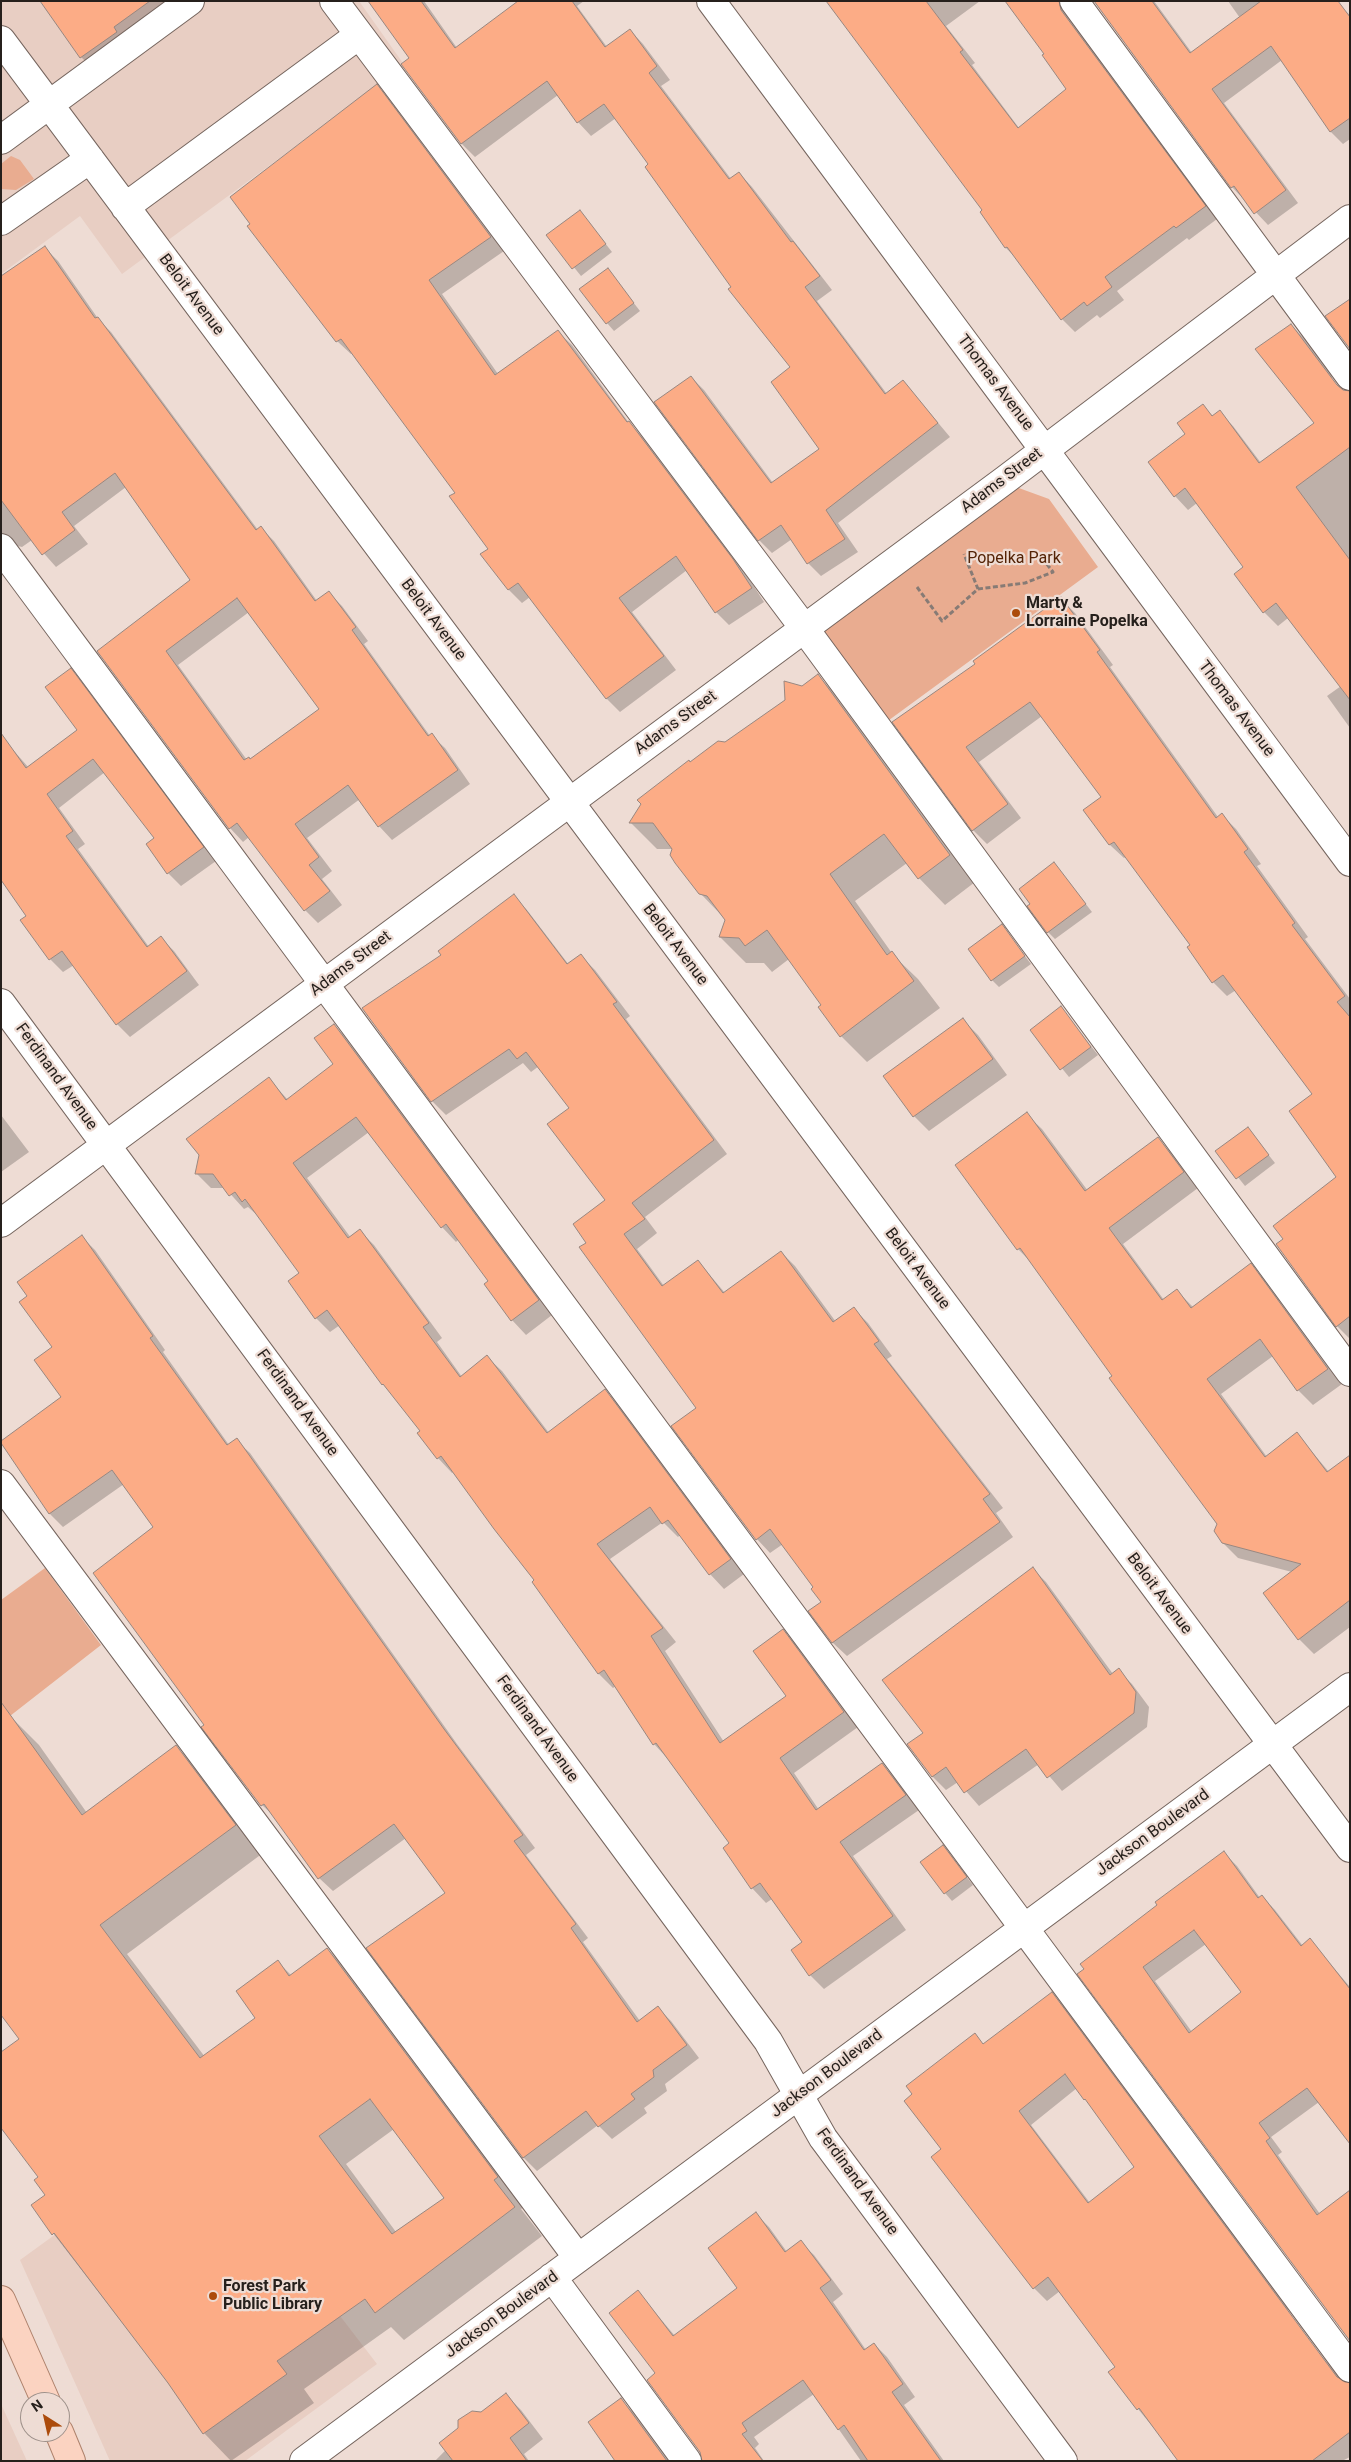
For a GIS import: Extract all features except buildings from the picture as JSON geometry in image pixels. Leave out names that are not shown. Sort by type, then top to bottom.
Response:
[{"type":"main road","points":[[1,2300],[42,2392]]},
{"type":"main road","points":[[63,2442],[71,2461]]},
{"type":"street","points":[[1,140],[190,1]]},
{"type":"street","points":[[334,1],[804,628],[1350,1372]]},
{"type":"street","name":"Thomas Avenue","points":[[711,1],[1350,862]]},
{"type":"street","points":[[1074,1],[1350,376]]},
{"type":"street","points":[[125,207],[359,34]]},
{"type":"street","name":"Beloit Avenue","points":[[1,40],[1350,1848]]},
{"type":"street","points":[[1,222],[90,159]]},
{"type":"street","name":"Adams Street","points":[[1,1223],[1044,450],[1350,219]]},
{"type":"street","points":[[1,548],[1350,2368]]},
{"type":"street","name":"Ferdinand Avenue","points":[[1,1003],[768,2041],[800,2094],[823,2138],[1063,2461]]},
{"type":"street","points":[[1,1484],[578,2258]]},
{"type":"street","name":"Jackson Boulevard","points":[[314,2458],[552,2277],[1350,1687]]},
{"type":"street","points":[[552,2277],[687,2461]]},
{"type":"path","points":[[964,552],[978,589]]},
{"type":"path","points":[[916,587],[942,621],[978,589],[1025,583],[1053,572],[1046,562],[1060,555]]},
{"type":"shaded area","points":[[1,1],[359,1],[405,66],[122,274],[80,216],[1,274]]},
{"type":"shaded area","name":"Forest Park Public Library","points":[[198,2131],[377,2364],[245,2461],[110,2461],[20,2260]]},
{"type":"shaded area","points":[[1,2404],[27,2461],[1,2461]]},
{"type":"green space","points":[[11,156],[20,160],[34,179],[16,190],[1,189],[1,164]]},
{"type":"green space","name":"Popelka Park","points":[[1016,487],[1049,499],[1098,567],[885,723],[821,633]]},
{"type":"green space","points":[[45,1568],[101,1645],[1,1723],[1,1600]]},
{"type":"place","name":"Marty & Lorraine Popelka","points":[[1016,613]]},
{"type":"place","name":"Forest Park Public Library","points":[[213,2296]]}]
